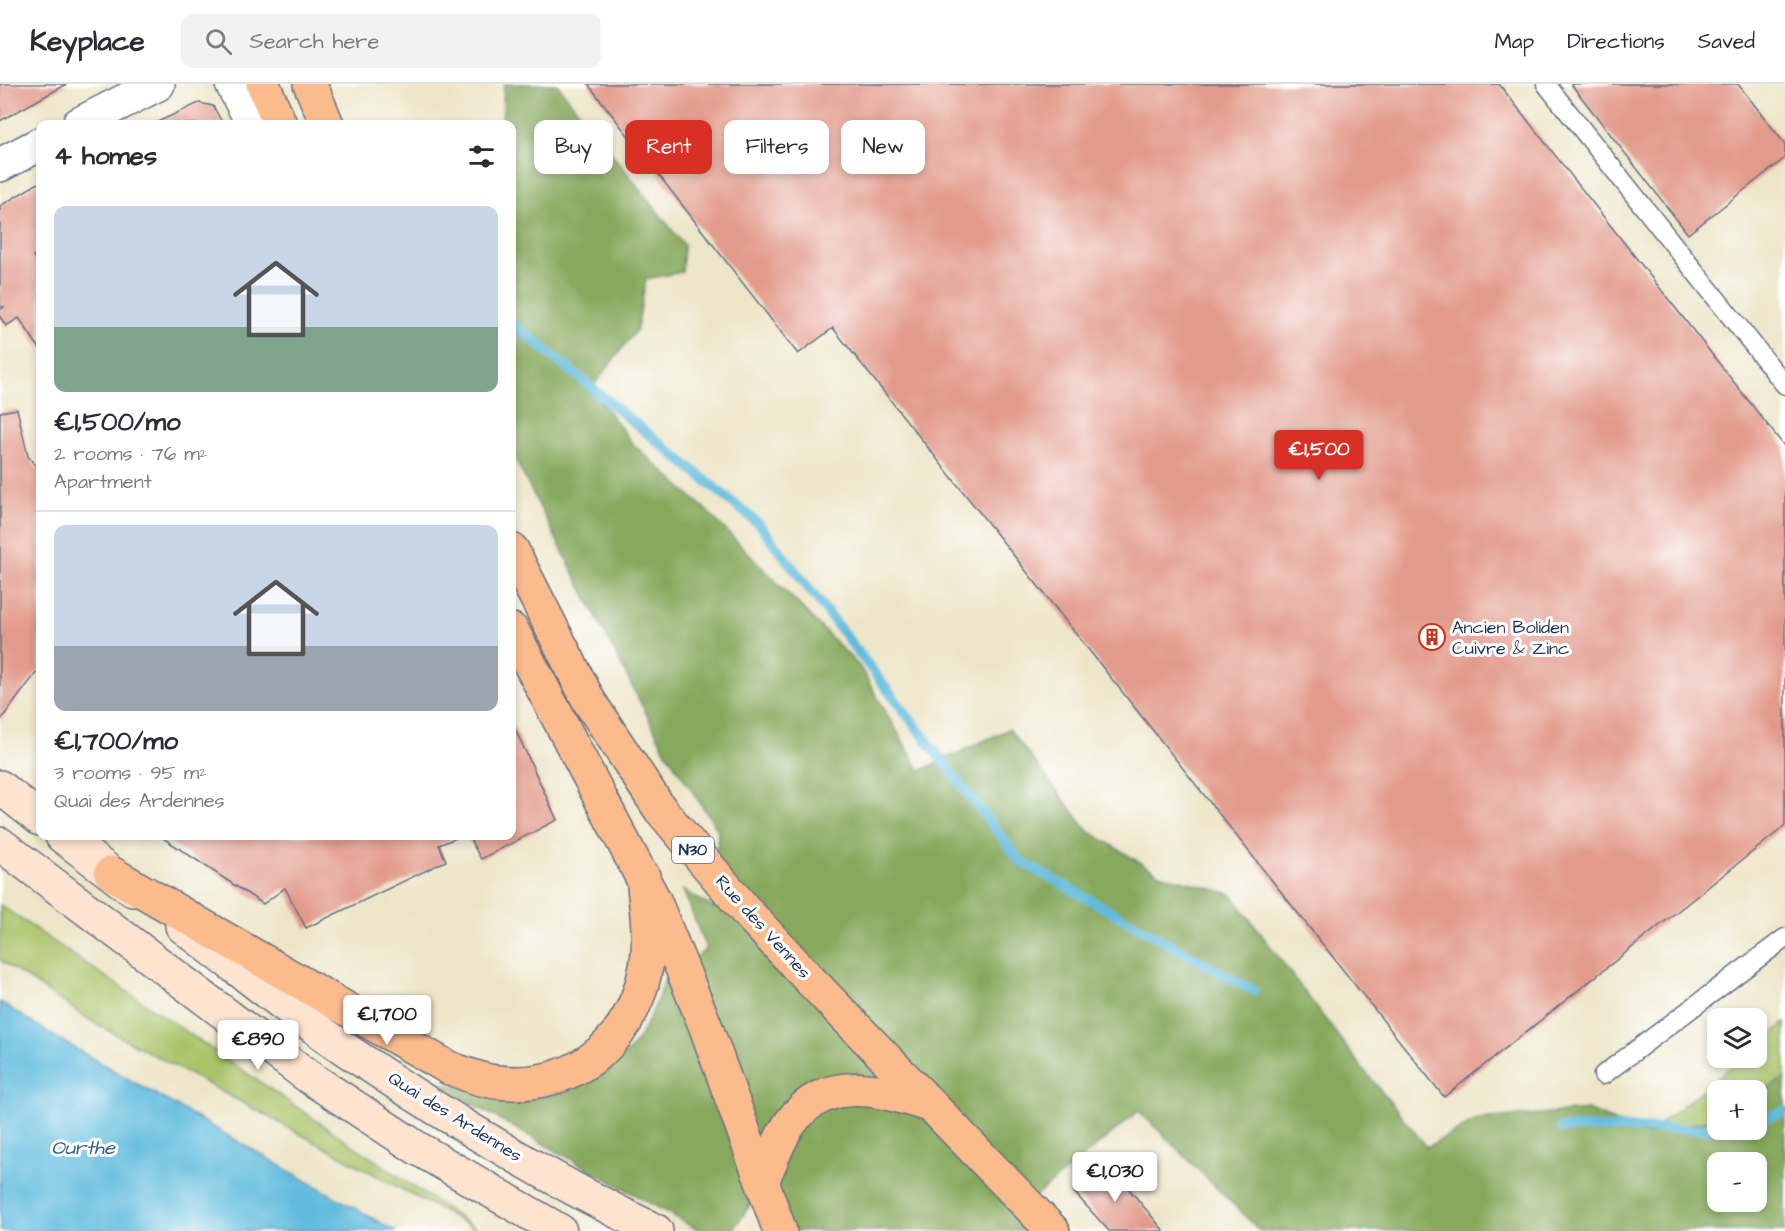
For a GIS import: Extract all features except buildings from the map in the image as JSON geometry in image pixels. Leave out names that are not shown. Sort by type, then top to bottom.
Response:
[{"type":"main road","points":[[263,84],[278,120]]},
{"type":"main road","points":[[310,84],[325,120]]},
{"type":"main road","name":"Rue des Vennes","points":[[516,558],[589,701],[660,809],[746,910],[1053,1231]]},
{"type":"main road","points":[[516,638],[643,876],[705,1025],[763,1179],[780,1231]]},
{"type":"main road","points":[[0,787],[36,816]]},
{"type":"main road","name":"Quai des Ardennes","points":[[67,840],[341,1046],[502,1148],[656,1231]]},
{"type":"main road","points":[[0,844],[309,1077],[417,1148],[560,1231]]},
{"type":"main road","points":[[111,873],[449,1068],[497,1082],[533,1082],[564,1077],[584,1066],[608,1045],[622,1027],[640,989],[648,954],[643,876]]},
{"type":"main road","points":[[763,1179],[785,1132],[813,1102],[835,1091],[860,1088],[892,1093],[933,1107]]},
{"type":"street","points":[[87,120],[158,84]]},
{"type":"street","points":[[232,84],[251,120]]},
{"type":"street","points":[[0,165],[36,146]]},
{"type":"lane","points":[[1546,84],[1785,385]]},
{"type":"lane","points":[[1603,1075],[1785,938]]},
{"type":"green space","points":[[504,84],[557,84],[585,120],[534,120],[534,174],[613,174],[613,155],[625,170],[625,174],[628,174],[684,245],[682,272],[646,279],[637,329],[591,389],[633,444],[705,509],[860,667],[920,771],[1009,729],[1088,831],[1159,874],[1231,894],[1359,1064],[1427,1147],[1478,1119],[1588,1110],[1646,1135],[1707,1120],[1707,1140],[1767,1140],[1767,1089],[1785,1078],[1785,1231],[1260,1231],[1139,1111],[1014,1214],[1029,1231],[792,1231],[769,1178],[732,1231],[700,1231],[429,1080],[493,1095],[532,1098],[564,1092],[580,1086],[595,1078],[622,1057],[642,1032],[669,969],[673,977],[706,949],[683,890],[714,908],[718,830],[666,752],[516,461],[516,120],[502,120]]},
{"type":"green space","points":[[0,905],[479,1231],[93,1022],[0,960]]},
{"type":"green space","points":[[1785,1023],[1785,1078],[1767,1089],[1767,1080],[1715,1080],[1730,1068],[1767,1068],[1767,1038]]},
{"type":"green space","points":[[1707,1086],[1707,1120],[1646,1135]]},
{"type":"water","name":"Ourthe","points":[[0,1002],[57,1038],[395,1231],[0,1231]]},
{"type":"waterway","points":[[516,326],[759,524],[1020,861],[1254,991]]},
{"type":"waterway","points":[[1767,1117],[1785,1111]]},
{"type":"waterway","points":[[1561,1128],[1707,1129]]},
{"type":"place","name":"Ancien Boliden Cuivre & Zinc","points":[[1432,637]]}]
